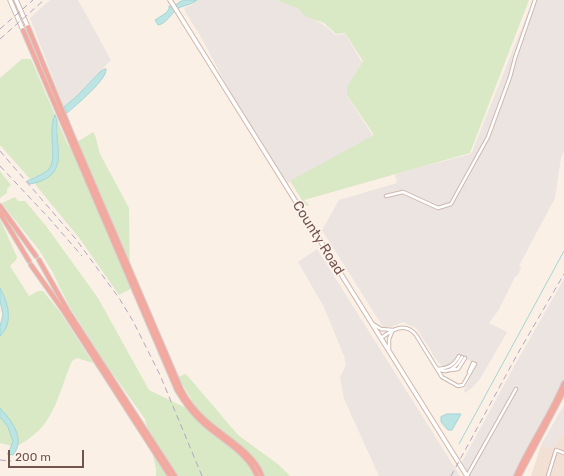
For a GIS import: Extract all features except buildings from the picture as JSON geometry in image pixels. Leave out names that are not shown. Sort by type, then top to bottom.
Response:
[{"type":"highway","points":[[28,27],[71,132],[186,401],[204,419],[250,457],[258,466],[262,476]]},
{"type":"highway","points":[[23,30],[172,380],[200,421],[246,459],[254,468],[257,476]]},
{"type":"highway","points":[[1,209],[47,273],[63,304],[98,362],[170,476]]},
{"type":"highway","points":[[1,209],[30,263],[175,476]]},
{"type":"highway","points":[[516,476],[530,447],[555,404],[564,383]]},
{"type":"highway","points":[[519,476],[564,391]]},
{"type":"main road","points":[[10,0],[23,30]]},
{"type":"main road","points":[[16,0],[28,27]]},
{"type":"main road","name":"County Road","points":[[170,0],[288,190],[304,213],[320,243],[467,476]]},
{"type":"street","points":[[386,196],[403,192],[438,208],[451,204],[488,137],[510,77],[535,0]]},
{"type":"street","points":[[371,324],[381,329],[393,330],[408,328],[413,332],[442,377],[460,386],[463,385],[474,364]]},
{"type":"street","points":[[381,338],[393,330]]},
{"type":"street","points":[[390,352],[389,339],[393,330]]},
{"type":"street","points":[[462,357],[456,366],[450,370],[442,371],[437,369],[451,366],[462,357]]},
{"type":"street","points":[[467,476],[516,389]]},
{"type":"street","points":[[548,476],[556,450],[564,453]]},
{"type":"shaded area","points":[[50,0],[78,0],[111,60],[77,96],[64,107],[30,18]]},
{"type":"shaded area","points":[[197,0],[276,0],[299,9],[301,12],[327,27],[335,35],[345,34],[362,62],[347,88],[347,96],[373,136],[286,184],[237,105],[201,37],[186,13],[184,8]]},
{"type":"shaded area","points":[[533,0],[564,0],[564,151],[561,157],[555,198],[519,266],[521,268],[518,275],[515,277],[498,311],[489,323],[507,332],[480,379],[465,393],[464,391],[476,364],[459,355],[456,360],[448,365],[442,366],[437,361],[417,329],[403,322],[391,327],[383,327],[322,230],[339,200],[397,183],[395,174],[471,154]]},
{"type":"shaded area","points":[[317,249],[460,476],[379,476],[344,399],[340,377],[346,365],[344,356],[324,307],[298,262]]},
{"type":"shaded area","points":[[564,279],[564,379],[559,392],[527,449],[514,476],[470,476],[462,462]]},
{"type":"shaded area","points":[[564,405],[564,433],[552,448],[541,445]]},
{"type":"shaded area","points":[[564,433],[564,476],[531,476],[541,445],[552,448]]},
{"type":"green space","points":[[276,0],[529,0],[470,153],[304,200],[310,206],[305,205],[290,181],[374,135],[347,95],[347,87],[363,61],[345,33],[336,34],[324,23],[307,17],[299,9]]},
{"type":"green space","points":[[22,59],[31,59],[55,115],[52,128],[52,164],[50,169],[41,175],[30,179],[0,145],[0,78]]},
{"type":"green space","points":[[57,120],[69,147],[93,132],[100,154],[129,208],[130,289],[119,295],[80,239],[34,183],[42,180],[57,167],[59,155]]},
{"type":"green space","points":[[0,171],[11,185],[7,189],[7,193],[0,198]]},
{"type":"green space","points":[[15,197],[18,201],[25,201],[46,226],[98,298],[149,390],[184,407],[192,401],[178,377],[186,374],[238,435],[279,465],[290,476],[156,476],[156,469],[145,419],[105,363],[69,306],[52,271],[39,250],[2,203]]},
{"type":"green space","points":[[0,219],[17,257],[10,266],[29,296],[38,291],[43,291],[60,312],[93,363],[77,358],[72,361],[53,410],[47,420],[40,430],[17,446],[14,432],[9,421],[0,408],[0,336],[7,325],[8,312],[0,288]]},
{"type":"green space","points":[[0,417],[8,427],[11,434],[13,442],[12,446],[0,443]]},
{"type":"water","points":[[183,0],[197,0],[177,9],[166,21],[158,25],[155,20],[166,13],[169,6],[172,7]]},
{"type":"water","points":[[106,69],[102,79],[97,85],[67,113],[64,107],[101,71]]},
{"type":"water","points":[[55,115],[57,120],[58,151],[56,168],[51,175],[43,180],[30,184],[27,181],[44,173],[52,164],[52,128]]},
{"type":"water","points":[[0,288],[7,306],[8,319],[7,325],[0,336],[0,326],[3,315],[0,301]]},
{"type":"water","points":[[0,408],[13,424],[18,437],[17,449],[13,455],[7,454],[13,441],[8,427],[0,417]]},
{"type":"water","points":[[447,414],[461,414],[452,430],[448,430],[441,422],[441,417]]},
{"type":"waterway","points":[[459,444],[564,251]]},
{"type":"railway","points":[[0,29],[33,0]]},
{"type":"railway","points":[[0,39],[44,0]]},
{"type":"railway","points":[[0,151],[75,238],[119,298],[133,321],[160,375],[202,476]]},
{"type":"railway","points":[[0,166],[82,256]]},
{"type":"railway","points":[[451,476],[518,353],[564,274]]},
{"type":"railway","points":[[0,460],[11,461]]}]
